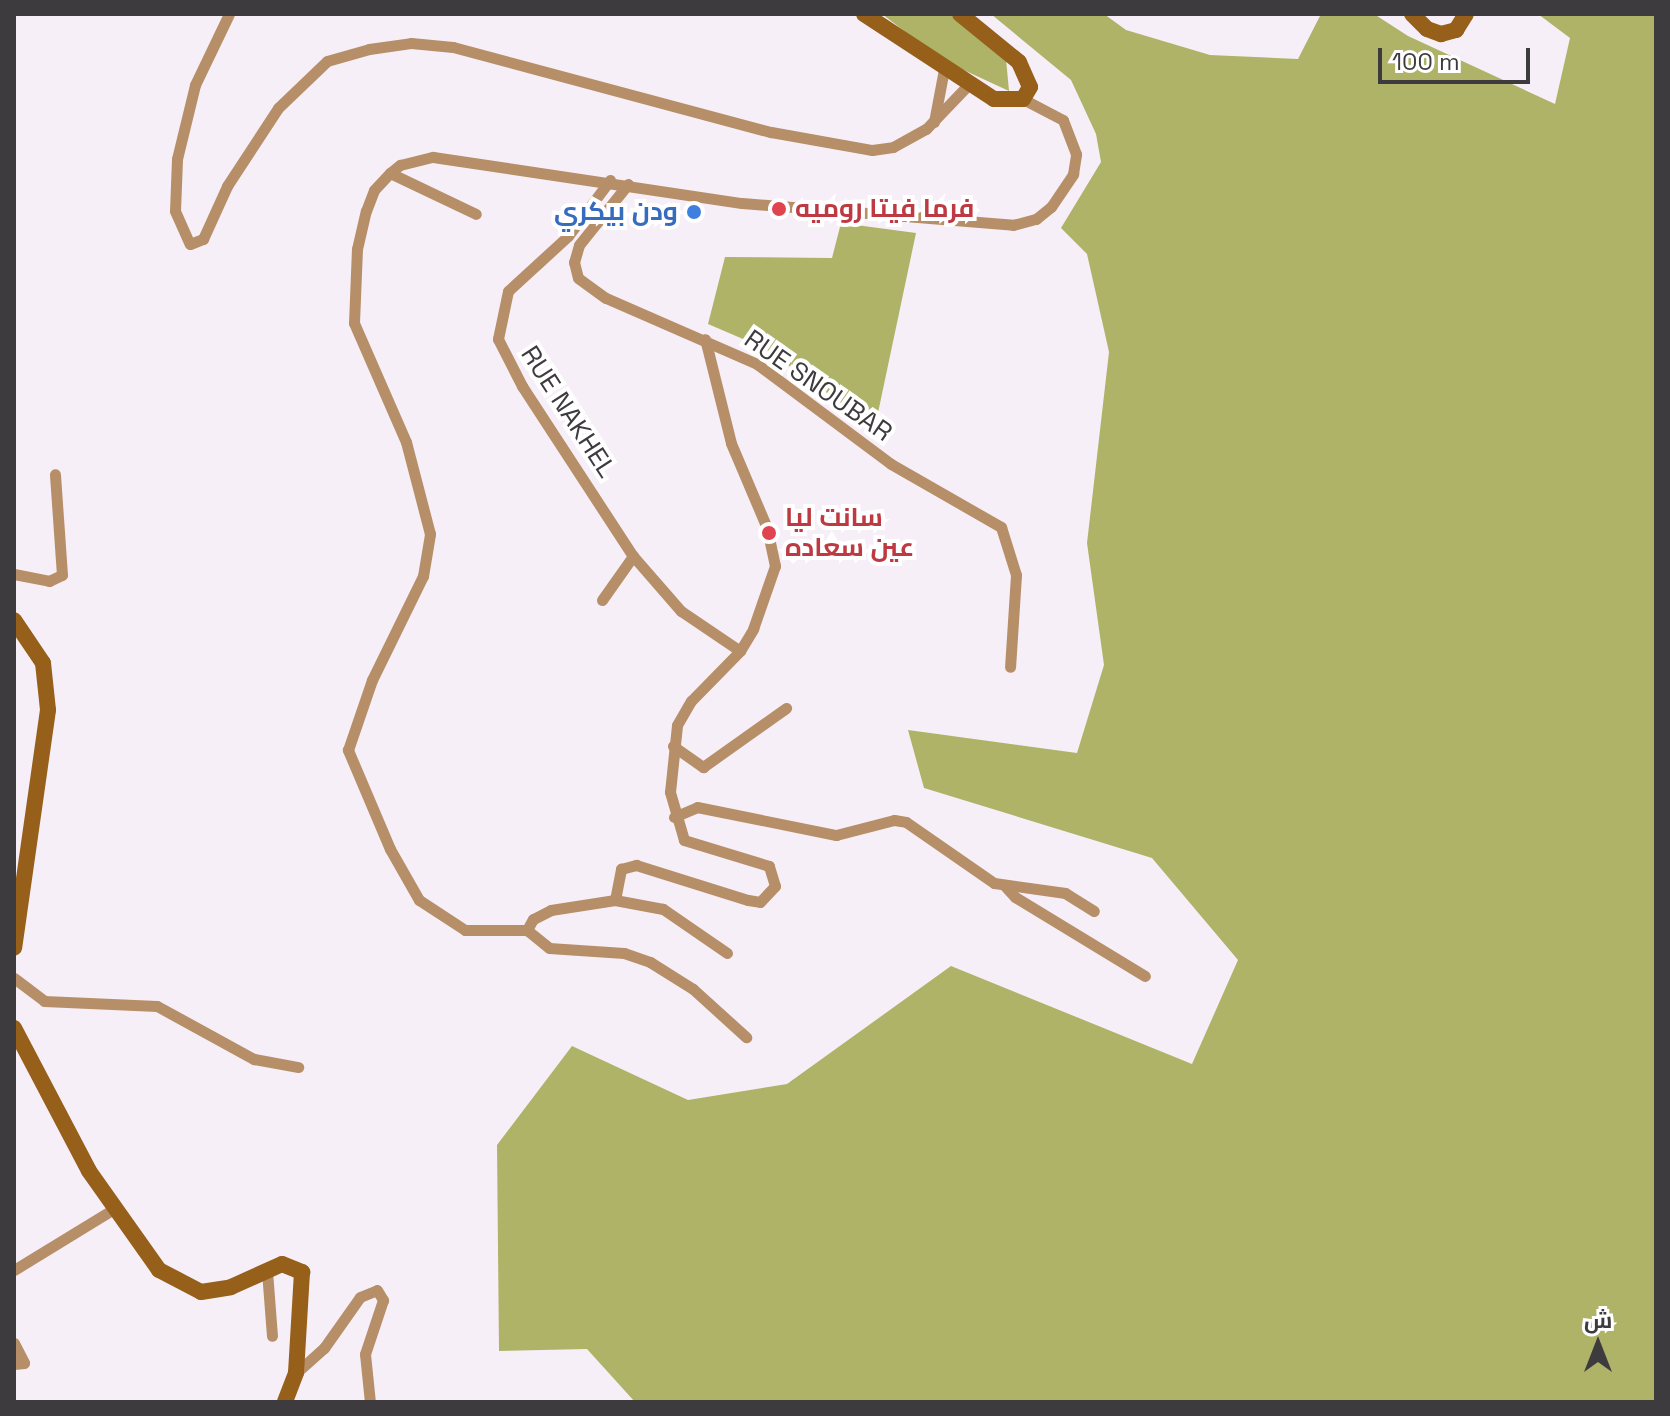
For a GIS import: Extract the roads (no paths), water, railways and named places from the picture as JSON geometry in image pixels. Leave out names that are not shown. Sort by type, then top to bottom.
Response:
[{"type":"street","points":[[229,14],[195,85],[177,159],[175,211],[190,244],[199,243],[208,232],[227,186],[278,108],[327,61],[369,49],[411,43],[453,47],[771,132],[872,150],[905,142],[934,122],[968,85]]},
{"type":"street","points":[[746,1037],[693,989],[650,962],[624,953],[549,948],[527,930],[465,930],[419,900],[356,779],[348,750],[372,680],[429,554],[430,534],[418,474],[371,369],[353,311],[366,211],[374,190],[390,173],[418,159],[456,158],[742,203],[1013,225],[1036,219],[1051,207],[1073,174],[1076,154],[1063,120],[1023,99],[994,99],[968,85],[864,14]]},
{"type":"street","points":[[960,14],[1019,62],[1030,87],[1023,99]]},
{"type":"street","points":[[1412,14],[1427,29],[1441,34],[1456,30],[1466,14]]},
{"type":"street","points":[[934,122],[944,69]]},
{"type":"street","points":[[390,173],[476,214]]},
{"type":"street","name":"RUE NAKHEL","points":[[610,180],[568,236],[508,291],[498,339],[522,386],[633,556],[681,611],[740,651]]},
{"type":"street","name":"RUE SNOUBAR","points":[[628,184],[579,245],[574,262],[578,278],[606,298],[757,364],[891,464],[1001,527],[1016,575],[1010,667]]},
{"type":"street","points":[[615,900],[621,869],[636,865],[760,902],[775,886],[769,866],[684,840],[674,817],[668,777],[673,746],[691,701],[740,651],[771,586],[775,558],[731,443],[705,339]]},
{"type":"street","points":[[14,574],[49,581],[62,575],[55,474]]},
{"type":"street","points":[[602,600],[633,556]]},
{"type":"street","points":[[14,621],[43,663],[48,710],[14,948]]},
{"type":"street","points":[[673,746],[703,767],[786,708]]},
{"type":"street","points":[[674,817],[697,807],[836,835],[894,820],[906,822],[967,866],[1005,886],[1015,897],[1145,976]]},
{"type":"street","points":[[1005,886],[1065,893],[1094,911]]},
{"type":"street","points":[[527,930],[533,919],[551,910],[615,900],[663,909],[727,953]]},
{"type":"street","points":[[14,978],[44,1001],[157,1006],[254,1059],[298,1067]]},
{"type":"street","points":[[14,1028],[89,1171],[159,1270],[187,1288],[216,1292],[289,1264],[302,1272],[296,1373],[285,1402]]},
{"type":"street","points":[[14,1270],[115,1208]]},
{"type":"street","points":[[267,1271],[272,1336]]},
{"type":"street","points":[[296,1373],[324,1348],[360,1297],[377,1290],[382,1306],[365,1354],[370,1402]]},
{"type":"street","points":[[14,1343],[24,1363],[14,1364]]},
{"type":"place","name":"فرما فيتا روميه","points":[[779,209]]},
{"type":"place","name":"ودن بيكري","points":[[694,212]]},
{"type":"place","name":"سانت ليا عين سعاده","points":[[769,533]]}]
